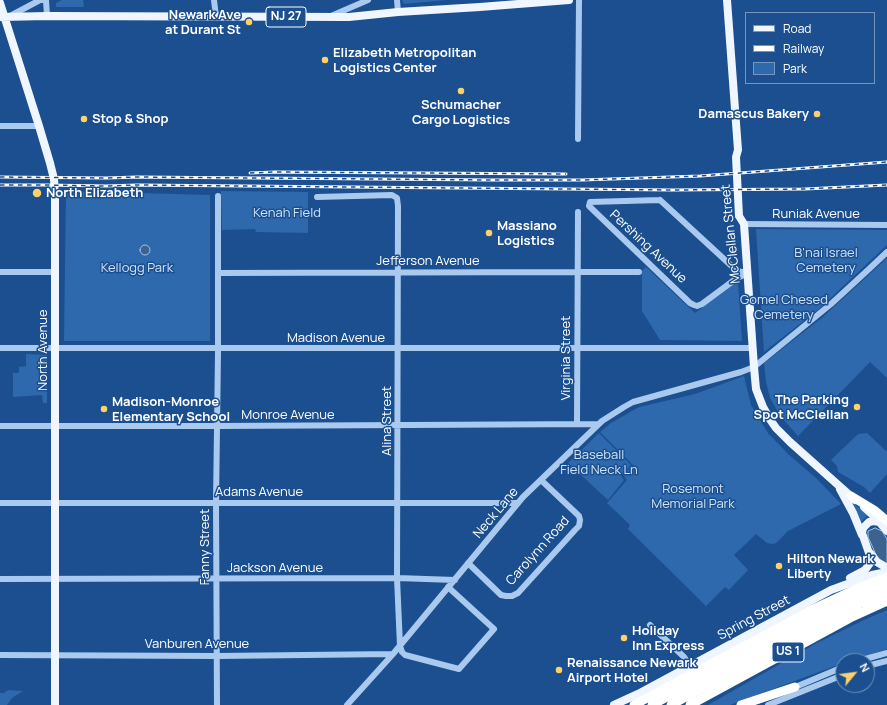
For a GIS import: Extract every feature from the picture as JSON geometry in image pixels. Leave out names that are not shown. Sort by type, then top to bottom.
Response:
[{"type":"highway","points":[[851,496],[874,510],[883,521]]},
{"type":"highway","name":"US 1","points":[[634,705],[811,610],[856,589],[887,577]]},
{"type":"highway","points":[[652,705],[821,614],[887,585]]},
{"type":"highway","points":[[671,705],[831,618],[887,592]]},
{"type":"highway","name":"US 1","points":[[690,705],[850,618],[887,601]]},
{"type":"highway","points":[[741,705],[796,690]]},
{"type":"main road","name":"NJ 27","points":[[4,16],[349,17],[568,0]]},
{"type":"main road","name":"McClellan Street","points":[[727,0],[738,150],[736,157],[739,216],[744,224],[755,383],[758,396],[772,423],[790,442],[851,496]]},
{"type":"main road","name":"North Avenue","points":[[0,3],[39,126],[54,179],[55,705]]},
{"type":"main road","points":[[831,590],[863,572],[867,568],[870,561],[869,553],[864,540],[838,485]]},
{"type":"main road","points":[[864,540],[862,532],[864,526],[872,521],[883,521],[887,531]]},
{"type":"main road","points":[[869,553],[877,562],[887,568]]},
{"type":"main road","name":"Spring Street","points":[[614,705],[638,694],[831,590],[867,577],[887,572]]},
{"type":"street","points":[[4,16],[40,0],[46,0],[47,16]]},
{"type":"street","points":[[214,0],[216,17]]},
{"type":"street","points":[[329,17],[368,0]]},
{"type":"street","points":[[397,0],[398,12]]},
{"type":"street","points":[[578,139],[579,0]]},
{"type":"street","points":[[0,126],[39,126]]},
{"type":"street","name":"Alina Street","points":[[317,197],[392,195],[396,197],[398,206],[397,578],[400,646]]},
{"type":"street","name":"Fanny Street","points":[[217,705],[216,503],[218,196]]},
{"type":"street","name":"Pershing Avenue","points":[[660,200],[737,271],[748,273],[736,278],[702,304],[697,306],[694,305],[690,303],[593,211],[589,206],[590,202],[660,200]]},
{"type":"street","name":"Virginia Street","points":[[577,424],[578,212]]},
{"type":"street","name":"Runiak Avenue","points":[[744,224],[887,225]]},
{"type":"street","name":"Neck Lane","points":[[347,705],[400,646],[518,503],[598,424],[632,402],[741,372],[754,367],[831,304],[887,252]]},
{"type":"street","points":[[0,272],[55,272]]},
{"type":"street","name":"Jefferson Avenue","points":[[218,273],[639,272]]},
{"type":"street","name":"Madison Avenue","points":[[0,348],[753,348]]},
{"type":"street","points":[[577,424],[598,424]]},
{"type":"street","name":"Monroe Avenue","points":[[0,426],[577,424]]},
{"type":"street","name":"Carolynn Road","points":[[468,563],[501,595],[512,596],[518,593],[579,526],[579,516],[541,480]]},
{"type":"street","name":"Adams Avenue","points":[[0,503],[518,503]]},
{"type":"street","name":"Jackson Avenue","points":[[0,579],[397,578],[455,580]]},
{"type":"street","points":[[400,646],[405,655],[459,668],[494,629],[448,587]]},
{"type":"street","points":[[650,625],[686,659],[690,666]]},
{"type":"street","points":[[875,656],[887,653]]},
{"type":"street","name":"Vanburen Avenue","points":[[0,654],[217,656],[393,654]]},
{"type":"street","points":[[875,664],[887,661]]},
{"type":"street","points":[[768,705],[835,670]]},
{"type":"street","points":[[754,705],[835,678]]},
{"type":"green space","points":[[62,0],[83,0],[84,6],[56,7],[56,3]]},
{"type":"green space","points":[[402,0],[446,0],[404,4]]},
{"type":"green space","name":"Kellogg Park","points":[[66,191],[210,195],[210,341],[64,341]]},
{"type":"green space","name":"Kenah Field","points":[[221,191],[308,192],[308,233],[256,232],[255,229],[222,230]]},
{"type":"green space","name":"B'nai Israel Cemetery","points":[[756,229],[887,230],[887,245],[819,309],[764,352]]},
{"type":"green space","points":[[887,258],[887,378],[870,362],[798,436],[781,417],[770,398],[766,382],[764,363],[823,317]]},
{"type":"green space","points":[[646,267],[695,313],[737,281],[742,341],[660,340],[642,311],[642,271]]},
{"type":"green space","points":[[26,354],[47,355],[47,403],[43,403],[42,395],[13,397],[13,373],[19,373],[19,367],[26,366]]},
{"type":"green space","name":"Rosemont Memorial Park","points":[[744,376],[751,405],[768,433],[788,454],[816,478],[841,504],[788,531],[776,543],[767,543],[756,534],[734,555],[748,570],[729,590],[725,587],[706,606],[628,529],[630,525],[607,503],[627,480],[623,475],[633,465],[600,432],[611,423],[639,407],[695,394]]},
{"type":"green space","name":"Baseball Field Neck Ln","points":[[599,433],[631,465],[621,476],[624,480],[608,500],[568,463]]},
{"type":"green space","points":[[867,433],[886,451],[887,450],[887,474],[870,493],[864,487],[838,472],[837,466],[831,460],[858,434]]},
{"type":"green space","points":[[850,501],[868,515],[860,523]]},
{"type":"green space","points":[[887,610],[887,649],[874,653],[835,653],[835,666],[730,705],[708,705],[815,644]]},
{"type":"green space","points":[[8,690],[23,691],[12,698],[7,705],[0,705],[0,693],[4,693]]},
{"type":"shaded area","points":[[145,245],[150,250],[145,255],[140,250]]},
{"type":"shaded area","points":[[875,528],[882,531],[887,539],[887,564],[878,559],[868,537],[868,531]]},
{"type":"railway","points":[[0,177],[582,180],[700,176],[887,162]]},
{"type":"railway","points":[[250,173],[566,174]]},
{"type":"railway","points":[[0,185],[673,190],[805,189],[887,185]]},
{"type":"place","name":"Newark Ave at Durant St","points":[[249,22]]},
{"type":"place","name":"Elizabeth Metropolitan Logistics Center","points":[[325,60]]},
{"type":"place","name":"Schumacher Cargo Logistics","points":[[461,91]]},
{"type":"place","name":"Damascus Bakery","points":[[817,114]]},
{"type":"place","name":"Stop & Shop","points":[[84,119]]},
{"type":"place","name":"North Elizabeth","points":[[37,193]]},
{"type":"place","name":"Massiano Logistics","points":[[489,233]]},
{"type":"place","name":"The Parking Spot McClellan","points":[[857,407]]},
{"type":"place","name":"Madison-Monroe Elementary School","points":[[104,409]]},
{"type":"place","name":"Hilton Newark Liberty","points":[[779,566]]},
{"type":"place","name":"Holiday Inn Express","points":[[624,638]]},
{"type":"place","name":"Renaissance Newark Airport Hotel","points":[[559,670]]},
{"type":"park label","name":"Gomel Chesed Cemetery","points":[[784,308]]}]
